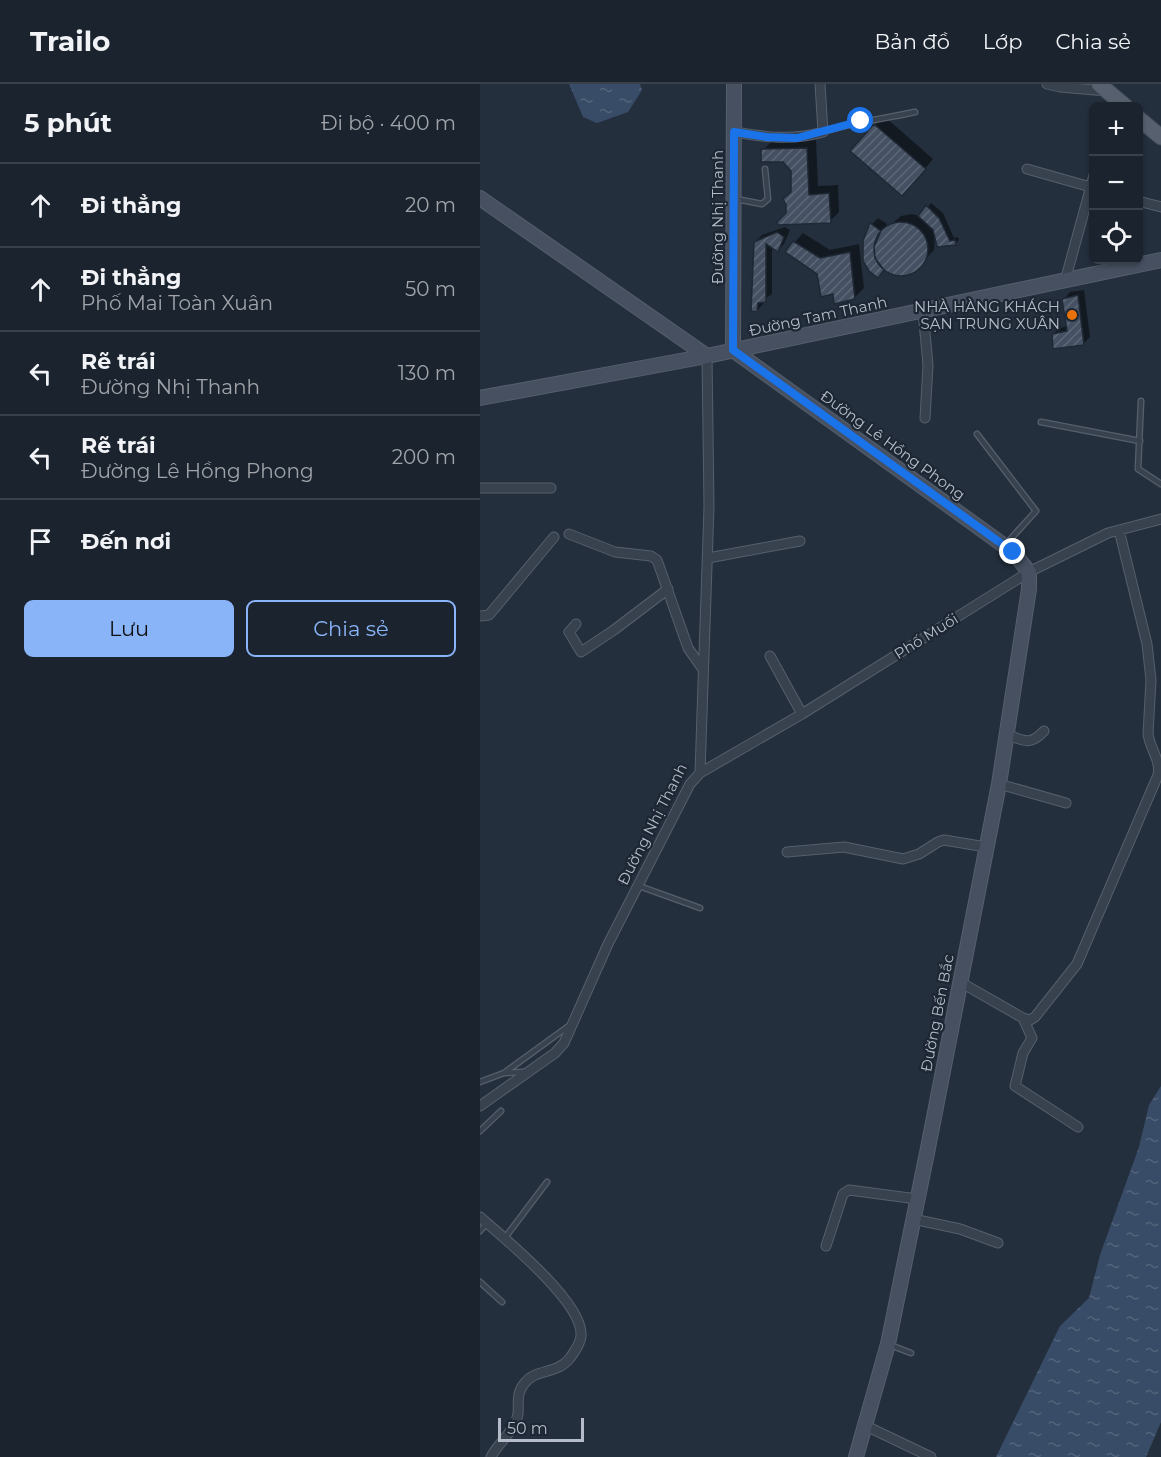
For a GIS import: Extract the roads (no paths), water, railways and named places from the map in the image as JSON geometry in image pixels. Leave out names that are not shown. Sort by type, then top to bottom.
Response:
[{"type":"main road","name":"Đường Nhị Thanh","points":[[733,350],[734,84]]},
{"type":"main road","points":[[1143,122],[1161,137]]},
{"type":"main road","points":[[480,198],[707,356]]},
{"type":"main road","name":"Đường Tam Thanh","points":[[480,398],[707,356],[1161,260]]},
{"type":"main road","name":"Đường Lê Hồng Phong","points":[[733,350],[1004,546],[1020,559],[1029,572]]},
{"type":"main road","name":"Đường Bến Bắc","points":[[856,1457],[888,1344],[999,784],[1029,589],[1029,572]]},
{"type":"street","points":[[734,132],[767,137],[797,138],[823,132],[820,84]]},
{"type":"street","points":[[1047,84],[1111,97]]},
{"type":"street","points":[[1027,170],[1089,187]]},
{"type":"street","points":[[1065,281],[1089,198]]},
{"type":"street","points":[[1143,202],[1161,207]]},
{"type":"street","points":[[923,310],[928,364],[926,418]]},
{"type":"street","name":"Đường Nhị Thanh","points":[[480,1106],[555,1053],[564,1043],[608,944],[690,784],[700,773],[702,669],[708,558],[707,356]]},
{"type":"street","points":[[480,488],[550,488]]},
{"type":"street","name":"Phố Muối","points":[[700,773],[802,714],[1029,572],[1108,533],[1161,519]]},
{"type":"street","points":[[960,982],[1023,1018],[1030,1020],[1035,1017],[1077,964],[1158,775],[1158,762],[1148,734],[1151,680],[1147,644],[1119,530]]},
{"type":"street","points":[[569,534],[615,552],[651,556],[659,563],[688,648],[702,669]]},
{"type":"street","points":[[480,616],[489,615],[554,537]]},
{"type":"street","points":[[708,558],[800,541]]},
{"type":"street","points":[[576,624],[568,633],[581,652],[668,589]]},
{"type":"street","points":[[770,656],[802,714]]},
{"type":"street","points":[[1006,734],[1030,741],[1035,740],[1044,731]]},
{"type":"street","points":[[999,784],[1066,803]]},
{"type":"street","points":[[787,852],[844,847],[903,859],[919,854],[944,840],[986,847]]},
{"type":"street","points":[[1023,1018],[1032,1038],[1023,1053],[1015,1086],[1078,1127]]},
{"type":"street","points":[[826,1246],[845,1192],[849,1190],[917,1199]]},
{"type":"street","points":[[913,1219],[960,1229],[998,1243]]},
{"type":"street","points":[[483,1220],[537,1267],[562,1296],[581,1330],[581,1339],[562,1366],[535,1375],[522,1385],[518,1415],[491,1457]]},
{"type":"street","points":[[866,1426],[931,1457]]},
{"type":"lane","points":[[823,132],[850,123],[915,112]]},
{"type":"lane","points":[[734,198],[762,204],[766,202],[768,199],[765,169]]},
{"type":"lane","points":[[1141,401],[1138,469],[1161,484]]},
{"type":"lane","points":[[1041,422],[1140,441]]},
{"type":"lane","points":[[977,434],[1036,511],[1004,546]]},
{"type":"lane","points":[[639,886],[700,908]]},
{"type":"lane","points":[[480,1082],[504,1073],[573,1023]]},
{"type":"lane","points":[[504,1073],[528,1072]]},
{"type":"lane","points":[[480,1131],[501,1111]]},
{"type":"lane","points":[[504,1239],[547,1182]]},
{"type":"lane","points":[[480,1231],[483,1220]]},
{"type":"lane","points":[[480,1282],[502,1302]]},
{"type":"lane","points":[[888,1344],[911,1353]]},
{"type":"water","points":[[569,84],[640,84],[642,90],[628,112],[597,123],[583,117]]},
{"type":"water","points":[[1161,1086],[1161,1422],[1146,1457],[996,1457],[1060,1326],[1089,1298],[1100,1255],[1139,1147],[1149,1105]]},
{"type":"place","name":"NHÀ HÀNG KHÁCH SẠN TRUNG XUÂN","points":[[1072,315]]}]
